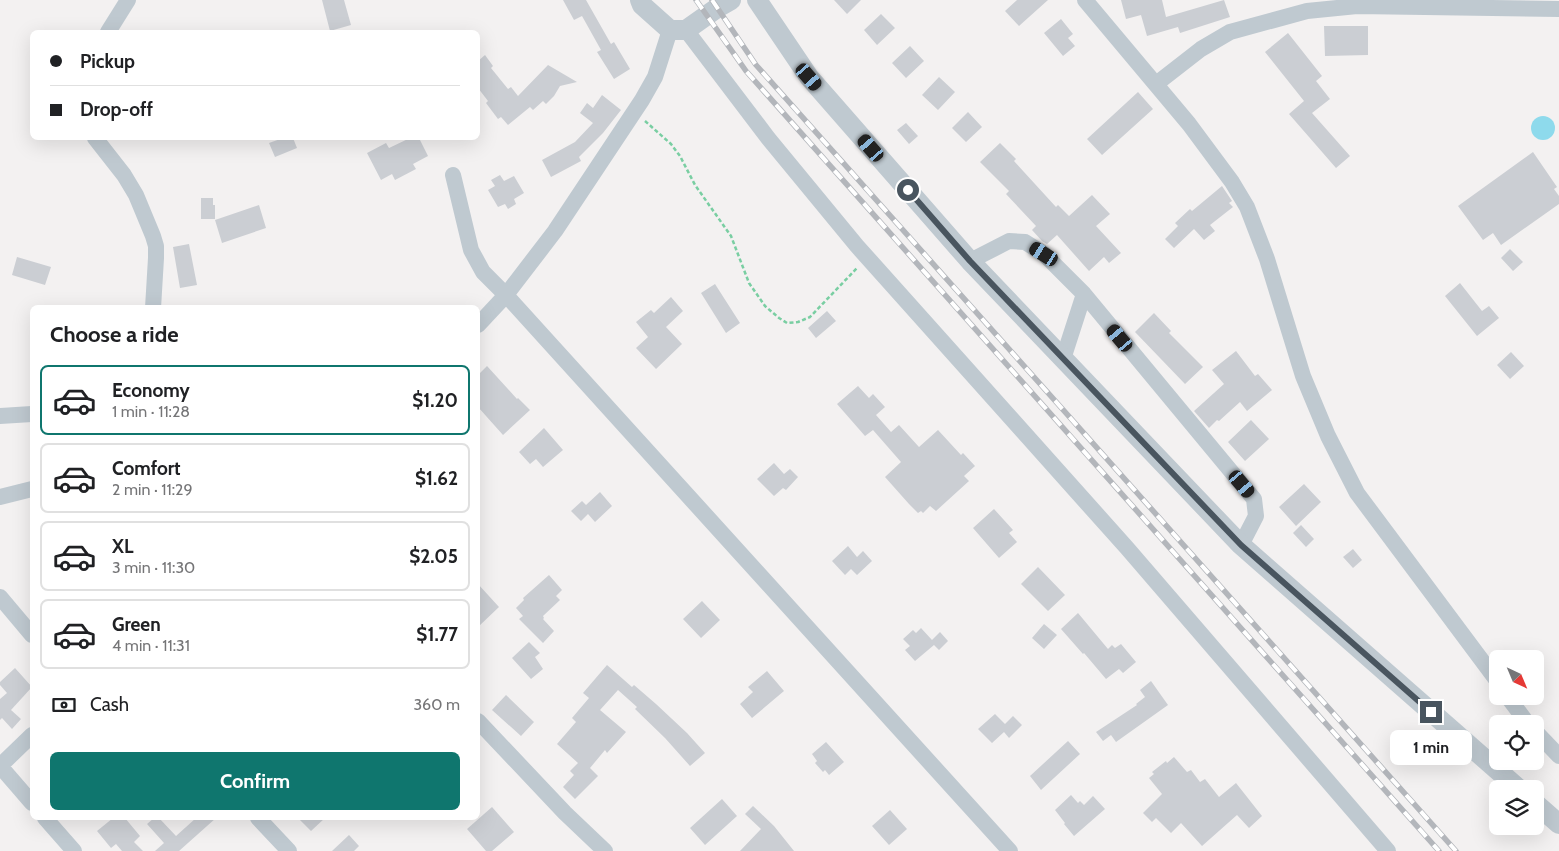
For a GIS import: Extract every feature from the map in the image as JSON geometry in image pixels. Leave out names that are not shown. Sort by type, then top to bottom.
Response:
[{"type":"street","points":[[109,30],[128,0]]},
{"type":"street","points":[[640,0],[642,5],[678,30],[867,257],[1127,548],[1388,851]]},
{"type":"street","points":[[480,323],[506,295],[555,232],[634,112],[678,30],[731,0]]},
{"type":"street","points":[[757,0],[809,77],[970,261],[1241,545],[1509,780]]},
{"type":"street","points":[[1085,0],[1189,124],[1232,182],[1247,207],[1268,259],[1303,376],[1328,436],[1357,493],[1489,670]]},
{"type":"street","points":[[1156,84],[1200,49],[1230,32],[1307,10],[1357,6],[1559,10]]},
{"type":"street","points":[[97,140],[124,175],[136,194],[153,236],[156,246],[153,305]]},
{"type":"street","points":[[453,175],[471,250],[483,272],[506,295],[1010,851]]},
{"type":"street","points":[[970,261],[1009,241],[1025,242],[1044,254],[1084,294],[1254,499],[1256,516],[1241,545]]},
{"type":"street","points":[[1064,359],[1084,294]]},
{"type":"street","points":[[0,416],[30,414]]},
{"type":"street","points":[[0,497],[30,489]]},
{"type":"street","points":[[0,597],[30,633]]},
{"type":"street","points":[[480,723],[565,813],[605,851]]},
{"type":"street","points":[[30,737],[0,766],[30,801]]},
{"type":"street","points":[[1544,740],[1559,756]]},
{"type":"street","points":[[1544,811],[1559,824]]},
{"type":"street","points":[[47,820],[74,851]]},
{"type":"street","points":[[260,820],[289,851]]},
{"type":"path","points":[[634,112],[664,137],[680,156],[695,185],[731,236],[749,283],[765,306],[778,318],[787,323],[798,322],[810,317],[867,257]]},
{"type":"water","points":[[1543,116],[1552,119],[1555,128],[1552,137],[1543,140],[1534,137],[1531,128],[1534,119]]},
{"type":"building","points":[[322,0],[344,0],[351,25],[330,30]]},
{"type":"building","points":[[563,0],[586,0],[611,44],[614,42],[630,69],[614,79],[597,52],[601,50],[582,16],[574,20]]},
{"type":"building","points":[[834,0],[861,0],[847,14]]},
{"type":"building","points":[[1017,0],[1048,0],[1019,26],[1005,11]]},
{"type":"building","points":[[1121,0],[1162,0],[1166,17],[1224,0],[1230,17],[1180,33],[1178,27],[1147,36],[1141,15],[1126,19]]},
{"type":"building","points":[[881,14],[895,28],[877,45],[864,30]]},
{"type":"building","points":[[1061,19],[1073,34],[1068,38],[1075,46],[1063,56],[1044,33]]},
{"type":"building","points":[[1324,26],[1368,26],[1368,55],[1325,56]]},
{"type":"building","points":[[1288,33],[1322,76],[1316,81],[1330,99],[1312,113],[1350,156],[1336,168],[1289,114],[1304,101],[1265,52]]},
{"type":"building","points":[[910,46],[924,61],[906,78],[892,63]]},
{"type":"building","points":[[485,55],[493,66],[491,68],[508,89],[511,87],[518,96],[548,65],[577,82],[560,86],[546,104],[543,101],[533,110],[530,107],[508,125],[501,117],[498,119],[486,103],[488,101],[480,91],[480,59]]},
{"type":"building","points":[[939,77],[955,92],[938,110],[922,95]]},
{"type":"building","points":[[1138,92],[1153,109],[1102,155],[1087,139]]},
{"type":"building","points":[[602,95],[621,110],[603,133],[579,157],[581,161],[551,177],[542,160],[575,142],[593,123],[580,113],[587,103],[593,108]]},
{"type":"building","points":[[968,112],[982,127],[966,142],[952,128]]},
{"type":"building","points":[[906,123],[918,136],[909,144],[897,130]]},
{"type":"building","points":[[277,140],[294,140],[297,148],[275,157],[269,143]]},
{"type":"building","points":[[406,140],[420,140],[428,156],[413,164],[416,169],[395,180],[392,174],[381,180],[367,153],[386,143],[389,148]]},
{"type":"building","points":[[1000,143],[1016,159],[1014,161],[1056,207],[1058,205],[1069,216],[1092,195],[1110,214],[1096,226],[1121,253],[1109,263],[1104,257],[1089,271],[1057,235],[1047,244],[1042,241],[1032,230],[1036,226],[1006,194],[1009,191],[980,162]]},
{"type":"building","points":[[1533,152],[1557,187],[1554,189],[1559,196],[1559,204],[1501,245],[1493,233],[1483,240],[1458,206]]},
{"type":"building","points":[[500,175],[504,181],[514,176],[524,193],[514,199],[516,204],[508,209],[505,204],[498,207],[488,190],[495,186],[491,180]]},
{"type":"building","points":[[1222,186],[1232,201],[1229,203],[1233,207],[1210,225],[1215,231],[1204,240],[1194,229],[1174,248],[1165,239],[1178,226],[1175,223],[1190,209],[1192,211]]},
{"type":"building","points":[[201,198],[213,198],[215,219],[201,219]]},
{"type":"building","points":[[259,205],[266,228],[222,243],[215,220]]},
{"type":"building","points":[[189,244],[197,285],[180,288],[173,247]]},
{"type":"building","points":[[1510,249],[1523,262],[1513,271],[1501,258]]},
{"type":"building","points":[[17,257],[51,267],[45,285],[12,275]]},
{"type":"building","points":[[1460,283],[1482,311],[1489,306],[1499,318],[1477,336],[1445,296]]},
{"type":"building","points":[[715,284],[740,323],[726,333],[701,293]]},
{"type":"building","points":[[671,297],[683,311],[666,327],[682,344],[656,369],[636,348],[648,337],[636,322],[651,310],[654,313]]},
{"type":"building","points":[[827,311],[836,321],[816,338],[808,328]]},
{"type":"building","points":[[1154,313],[1171,331],[1169,333],[1203,367],[1185,384],[1135,332]]},
{"type":"building","points":[[1236,351],[1255,376],[1258,374],[1272,390],[1247,411],[1240,402],[1209,428],[1194,411],[1224,384],[1212,370]]},
{"type":"building","points":[[1511,352],[1524,366],[1510,379],[1497,365]]},
{"type":"building","points":[[487,366],[517,399],[530,410],[503,435],[480,409],[480,373]]},
{"type":"building","points":[[858,386],[869,398],[873,394],[885,407],[876,415],[891,432],[899,425],[919,447],[938,430],[961,455],[963,453],[975,466],[964,476],[969,481],[936,511],[930,506],[923,513],[921,511],[918,513],[909,504],[885,477],[901,462],[873,430],[865,436],[837,404]]},
{"type":"building","points":[[1251,420],[1269,439],[1245,461],[1228,442]]},
{"type":"building","points":[[544,428],[563,450],[543,467],[536,459],[530,464],[519,452]]},
{"type":"building","points":[[774,463],[784,474],[790,469],[798,477],[786,490],[783,488],[774,496],[757,479]]},
{"type":"building","points":[[1304,484],[1321,502],[1296,526],[1279,507]]},
{"type":"building","points":[[600,492],[612,506],[595,522],[588,514],[581,521],[571,511],[582,501],[586,505]]},
{"type":"building","points":[[994,509],[1013,530],[1009,533],[1017,542],[999,558],[973,528]]},
{"type":"building","points":[[1301,525],[1314,539],[1306,547],[1293,533]]},
{"type":"building","points":[[848,546],[857,557],[863,551],[872,561],[857,575],[851,569],[845,575],[832,561]]},
{"type":"building","points":[[1353,549],[1362,560],[1353,568],[1343,557]]},
{"type":"building","points":[[1038,567],[1065,595],[1048,611],[1021,584]]},
{"type":"building","points":[[549,575],[562,590],[556,596],[560,600],[543,616],[543,619],[554,631],[543,643],[519,619],[523,616],[516,608],[524,600],[523,598]]},
{"type":"building","points":[[480,586],[499,607],[480,625]]},
{"type":"building","points":[[702,601],[720,620],[701,638],[683,619]]},
{"type":"building","points":[[1078,613],[1108,649],[1112,645],[1115,648],[1121,644],[1136,662],[1123,673],[1119,669],[1106,679],[1061,629]]},
{"type":"building","points":[[1044,624],[1057,635],[1044,649],[1032,638]]},
{"type":"building","points":[[921,628],[932,640],[940,632],[948,641],[939,650],[934,645],[915,661],[905,650],[910,646],[903,639],[913,630],[916,633]]},
{"type":"building","points":[[529,642],[540,653],[535,657],[543,669],[531,679],[512,658]]},
{"type":"building","points":[[607,665],[632,687],[634,685],[656,704],[705,753],[690,766],[635,709],[637,707],[618,690],[600,710],[626,732],[607,753],[605,750],[590,768],[598,776],[575,799],[563,787],[574,775],[570,771],[578,763],[557,744],[576,722],[572,718],[589,698],[583,693]]},
{"type":"building","points":[[15,668],[30,685],[30,689],[11,710],[21,719],[12,729],[2,718],[0,720],[0,699],[7,693],[0,685],[0,682]]},
{"type":"building","points":[[767,671],[784,691],[752,718],[740,704],[753,692],[748,687]]},
{"type":"building","points":[[1151,681],[1168,705],[1116,742],[1111,735],[1103,741],[1096,732],[1137,705],[1145,697],[1140,690]]},
{"type":"building","points":[[506,695],[534,722],[521,736],[492,710]]},
{"type":"building","points":[[995,714],[1005,724],[1013,716],[1022,725],[1009,738],[1004,732],[992,743],[978,729]]},
{"type":"building","points":[[1068,741],[1080,754],[1041,790],[1030,776]]},
{"type":"building","points":[[826,742],[844,762],[829,775],[825,770],[823,772],[815,763],[817,761],[812,754]]},
{"type":"building","points":[[1174,757],[1187,772],[1191,770],[1200,782],[1205,779],[1219,797],[1236,783],[1262,816],[1249,828],[1237,815],[1202,846],[1181,823],[1171,833],[1156,818],[1152,822],[1143,813],[1162,794],[1149,778],[1154,774],[1152,772]]},
{"type":"building","points":[[1071,795],[1078,803],[1080,801],[1084,805],[1093,796],[1105,809],[1074,836],[1055,810]]},
{"type":"building","points":[[722,799],[737,816],[705,845],[690,828]]},
{"type":"building","points":[[753,806],[774,826],[794,851],[740,851],[761,829],[745,814]]},
{"type":"building","points":[[492,807],[514,832],[492,851],[486,851],[467,829],[477,820],[480,820],[480,818]]},
{"type":"building","points":[[890,810],[907,829],[889,845],[872,826]]},
{"type":"building","points":[[111,820],[127,820],[140,836],[134,842],[143,851],[122,851],[116,844],[111,848],[97,831]]},
{"type":"building","points":[[152,820],[161,820],[176,836],[194,820],[214,820],[179,851],[155,851],[164,843],[147,824]]},
{"type":"building","points":[[300,820],[323,820],[311,831]]},
{"type":"building","points":[[349,835],[359,846],[354,851],[332,851]]},
{"type":"railway","points":[[696,0],[746,71],[1439,851]]},
{"type":"railway","points":[[712,0],[756,65],[1456,851]]},
{"type":"route","points":[[908,190],[970,261],[1241,545],[1431,712]]}]
